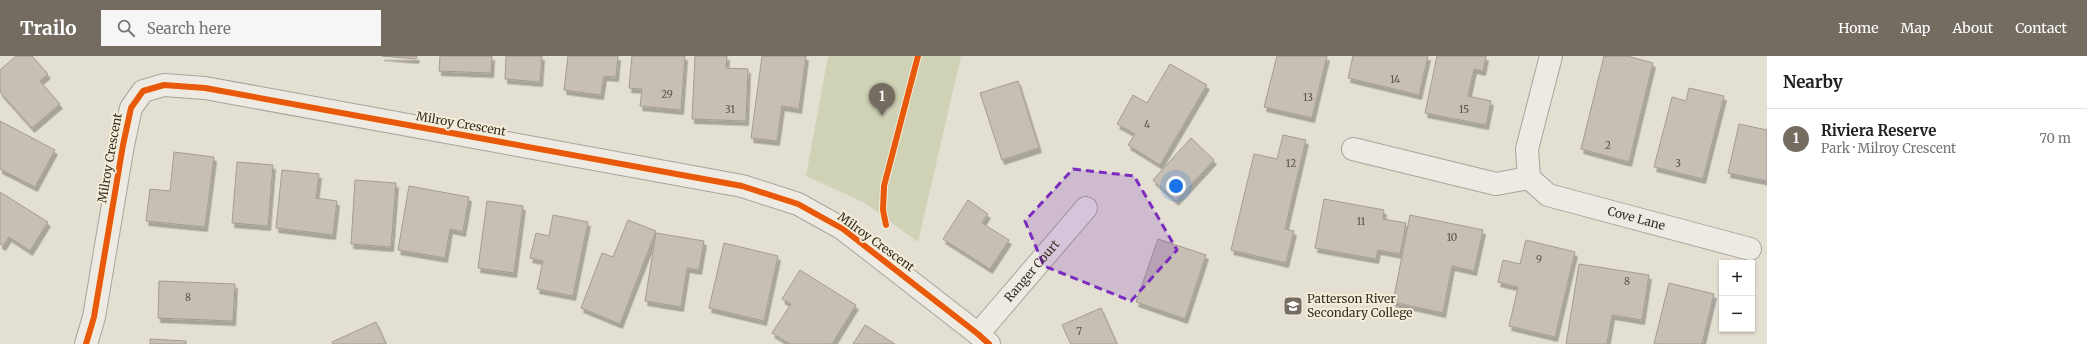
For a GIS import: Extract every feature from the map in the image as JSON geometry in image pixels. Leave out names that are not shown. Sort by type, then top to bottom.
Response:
[{"type":"street","points":[[1353,149],[1496,184],[1529,178],[1527,150],[1551,56]]},
{"type":"street","name":"Milroy Crescent","points":[[86,344],[94,317],[123,145],[131,108],[143,90],[164,85],[205,88],[742,186],[798,204],[844,229],[984,339]]},
{"type":"street","name":"Cove Lane","points":[[1529,178],[1548,195],[1750,249]]},
{"type":"street","name":"Ranger Court","points":[[984,339],[1086,208]]},
{"type":"highlighted area","points":[[1073,169],[1134,176],[1177,250],[1131,301],[1044,266],[1025,221]]},
{"type":"green space","points":[[828,56],[961,56],[918,242],[865,203],[806,176]]},
{"type":"building","points":[[16,56],[32,56],[48,74],[40,81],[60,104],[32,128],[0,92],[0,70]]},
{"type":"building","points":[[382,56],[417,56],[416,59]]},
{"type":"building","points":[[440,56],[492,56],[491,73],[439,71]]},
{"type":"building","points":[[506,56],[542,56],[540,82],[505,79]]},
{"type":"building","points":[[568,56],[618,56],[616,77],[604,76],[601,95],[564,90]]},
{"type":"building","points":[[632,56],[685,56],[681,110],[640,106],[642,89],[629,88]]},
{"type":"building","points":[[695,56],[727,56],[726,68],[748,69],[746,121],[692,119]]},
{"type":"building","points":[[762,56],[806,56],[799,109],[782,106],[777,141],[751,138]]},
{"type":"building","points":[[1277,56],[1327,56],[1312,118],[1264,107]]},
{"type":"building","points":[[1353,56],[1428,56],[1419,95],[1348,78]]},
{"type":"building","points":[[1437,56],[1486,56],[1483,71],[1474,69],[1468,96],[1491,101],[1486,125],[1425,113]]},
{"type":"building","points":[[1604,56],[1627,56],[1653,63],[1629,162],[1581,149]]},
{"type":"building","points":[[1170,64],[1207,85],[1160,165],[1128,145],[1135,134],[1117,124],[1133,95],[1147,103]]},
{"type":"building","points":[[1018,81],[1039,148],[1002,160],[980,93]]},
{"type":"building","points":[[1689,88],[1724,96],[1703,179],[1654,167],[1672,97],[1686,101]]},
{"type":"building","points":[[0,121],[55,150],[35,187],[0,169]]},
{"type":"building","points":[[1739,124],[1767,130],[1767,181],[1728,173]]},
{"type":"building","points":[[1283,135],[1306,140],[1285,229],[1294,231],[1286,263],[1231,250],[1254,154],[1277,159]]},
{"type":"building","points":[[1191,138],[1214,160],[1176,201],[1153,180]]},
{"type":"building","points":[[174,152],[214,157],[205,227],[146,221],[150,189],[170,191]]},
{"type":"building","points":[[237,162],[273,165],[268,226],[232,223]]},
{"type":"building","points":[[282,170],[319,174],[316,198],[337,201],[333,235],[276,228]]},
{"type":"building","points":[[355,180],[396,183],[391,247],[351,244]]},
{"type":"building","points":[[409,186],[469,197],[463,232],[450,229],[445,258],[398,250]]},
{"type":"building","points":[[0,192],[48,222],[30,251],[9,237],[3,246],[0,244]]},
{"type":"building","points":[[1324,199],[1384,210],[1383,219],[1406,223],[1400,254],[1378,250],[1376,259],[1315,248]]},
{"type":"building","points":[[968,200],[988,214],[982,223],[1009,240],[990,269],[943,239]]},
{"type":"building","points":[[487,201],[523,206],[514,273],[478,268]]},
{"type":"building","points":[[553,215],[588,222],[573,296],[537,289],[543,261],[530,258],[536,233],[549,236]]},
{"type":"building","points":[[1410,215],[1483,230],[1474,271],[1452,266],[1443,313],[1393,302]]},
{"type":"building","points":[[628,220],[656,231],[620,324],[581,308],[602,253],[613,257]]},
{"type":"building","points":[[656,233],[704,241],[699,270],[687,268],[681,307],[645,301]]},
{"type":"building","points":[[1158,239],[1206,255],[1185,319],[1136,302]]},
{"type":"building","points":[[1526,240],[1575,252],[1555,337],[1509,326],[1518,287],[1498,282],[1503,260],[1520,264]]},
{"type":"building","points":[[724,243],[778,256],[764,321],[709,308]]},
{"type":"building","points":[[1579,264],[1649,275],[1642,320],[1612,315],[1607,344],[1566,344]]},
{"type":"building","points":[[800,270],[856,305],[832,344],[790,344],[772,333],[791,304],[782,299]]},
{"type":"building","points":[[159,281],[235,284],[233,321],[158,318]]},
{"type":"building","points":[[1669,283],[1714,294],[1702,344],[1654,344]]},
{"type":"building","points":[[1101,308],[1117,344],[1071,344],[1062,325]]},
{"type":"building","points":[[376,322],[386,344],[333,344],[332,342]]},
{"type":"building","points":[[865,325],[895,344],[853,344]]},
{"type":"building","points":[[150,339],[186,341],[186,344],[150,344]]},
{"type":"cycle path","points":[[886,225],[883,210],[884,186],[918,56]]},
{"type":"cycle path","points":[[86,344],[94,317],[123,145],[131,108],[143,91],[164,85],[205,88],[742,186],[798,204],[843,229],[989,344]]},
{"type":"place","name":"Riviera Reserve","points":[[882,116]]},
{"type":"place","name":"Patterson River Secondary College","points":[[1293,306]]}]
